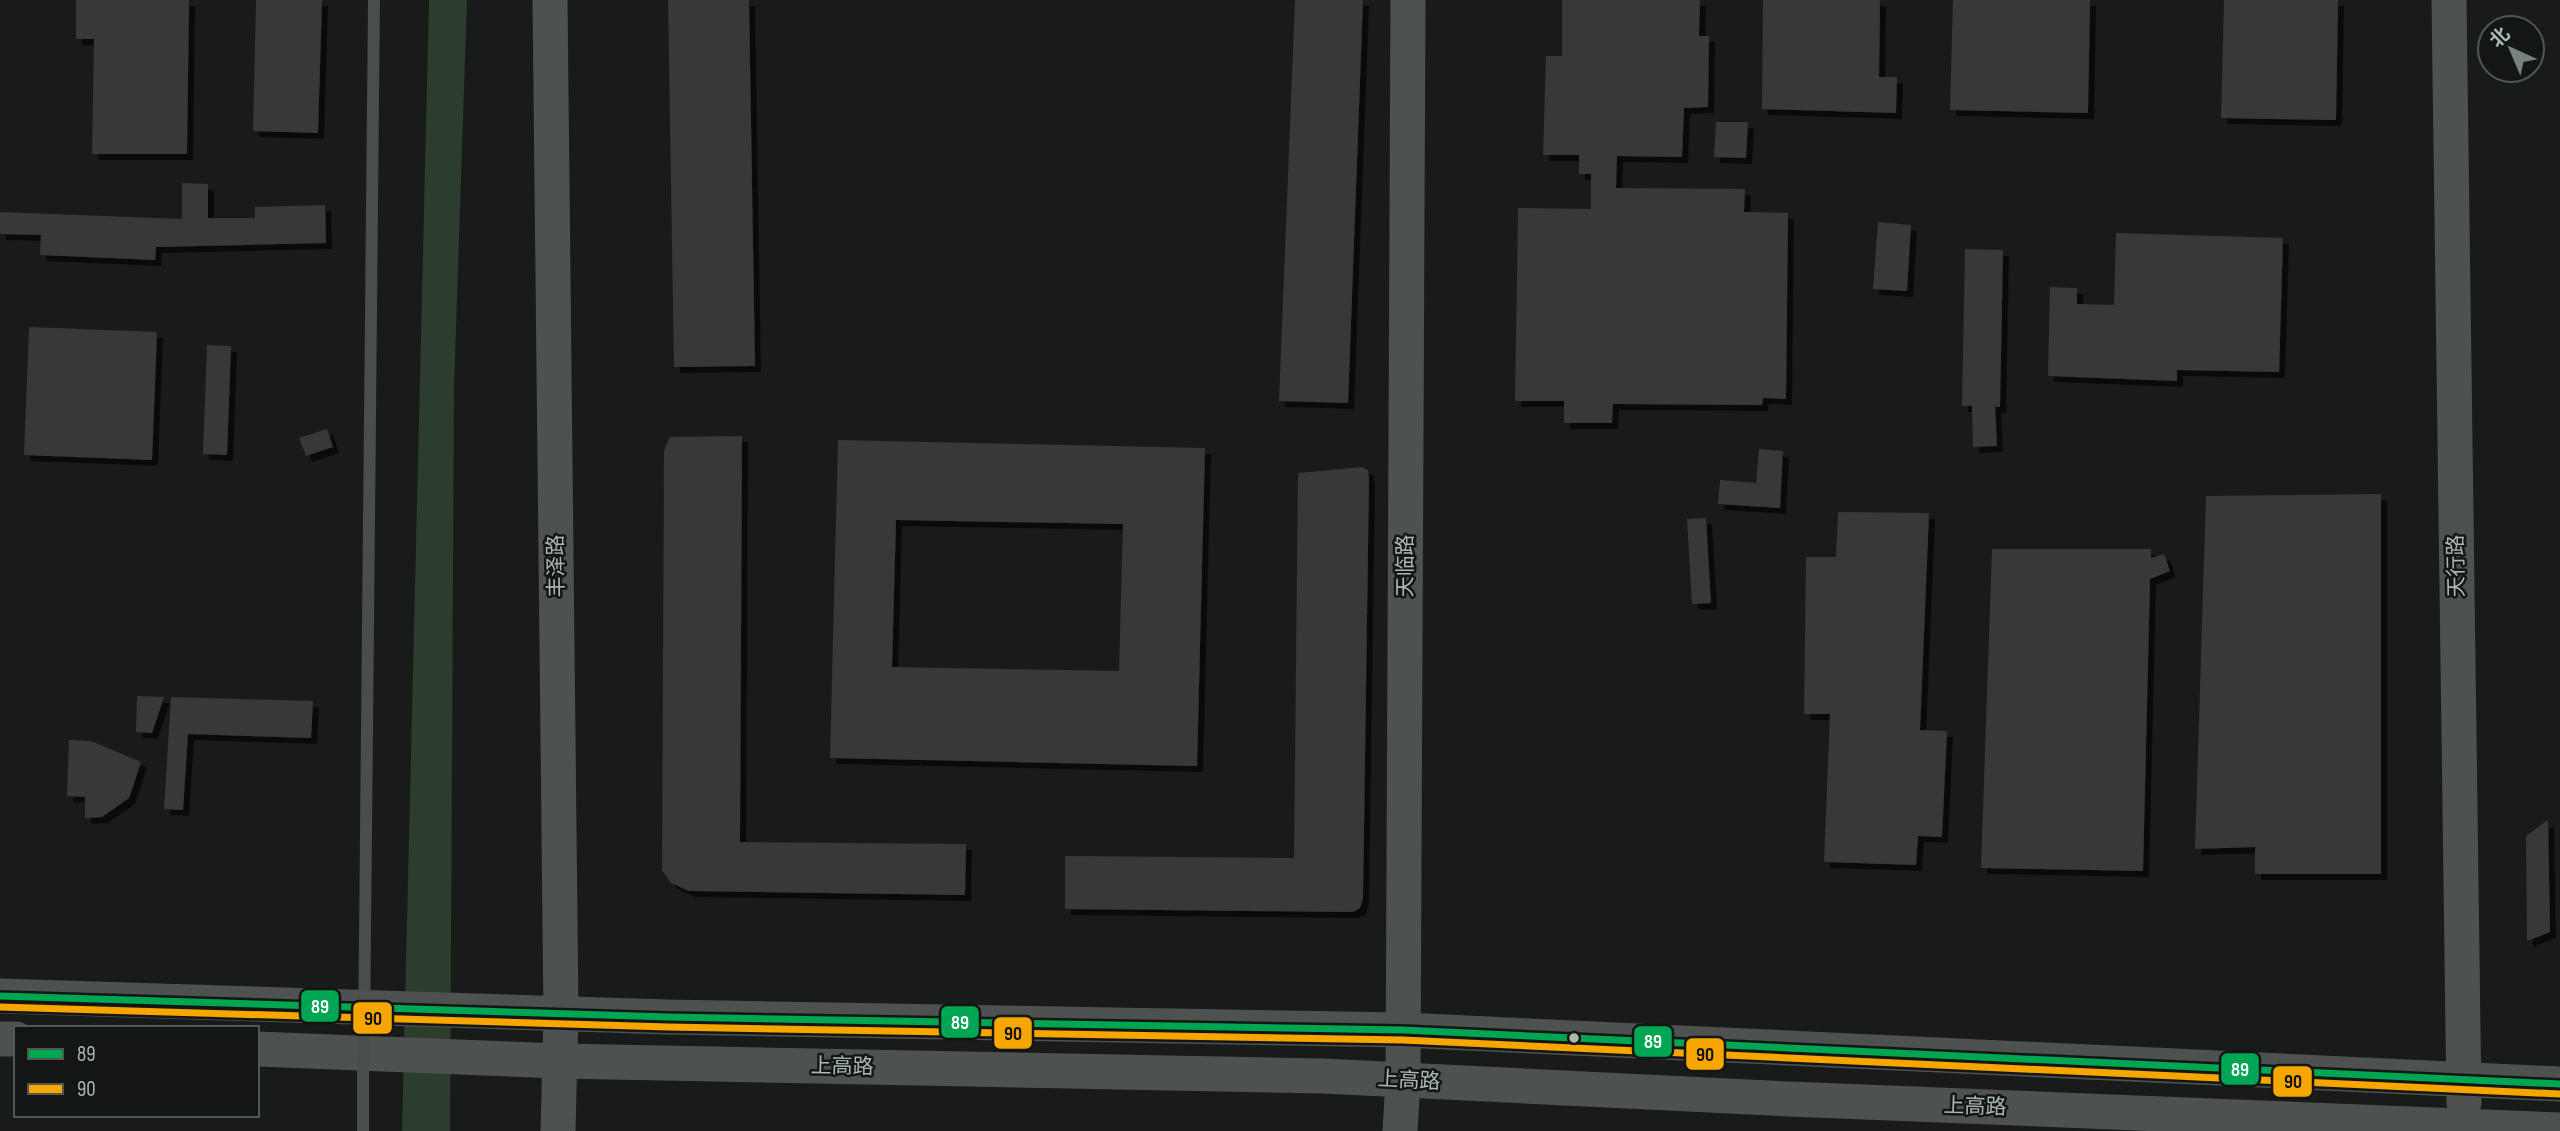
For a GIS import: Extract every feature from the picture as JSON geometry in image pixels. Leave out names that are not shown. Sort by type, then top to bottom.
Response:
[{"type":"main road","name":"丰泽路","points":[[550,0],[561,1015],[558,1131]]},
{"type":"main road","name":"天临路","points":[[1400,1131],[1403,1080],[1408,0]]},
{"type":"main road","name":"天行路","points":[[2449,0],[2463,1080],[2466,1128]]},
{"type":"main road","points":[[0,996],[364,1024],[561,1015],[1403,1030],[2560,1084]]},
{"type":"main road","name":"上高路","points":[[259,1049],[560,1061],[1403,1080],[1789,1099],[2560,1130]]},
{"type":"lane","points":[[363,1131],[374,0]]},
{"type":"shaded area","points":[[429,0],[467,0],[454,388],[450,1131],[402,1131]]},
{"type":"building","points":[[76,0],[189,0],[187,154],[92,154],[94,39],[76,39]]},
{"type":"building","points":[[256,0],[322,0],[318,133],[253,131]]},
{"type":"building","points":[[668,0],[749,0],[755,366],[674,367]]},
{"type":"building","points":[[1295,0],[1363,0],[1348,403],[1279,401]]},
{"type":"building","points":[[1562,0],[1700,0],[1699,36],[1709,36],[1708,107],[1684,108],[1682,157],[1617,156],[1616,188],[1745,189],[1744,212],[1788,213],[1786,399],[1763,398],[1762,405],[1613,404],[1612,423],[1564,423],[1564,401],[1515,401],[1518,208],[1591,209],[1591,174],[1579,174],[1579,155],[1543,155],[1546,56],[1562,56]]},
{"type":"building","points":[[1763,0],[1880,0],[1879,77],[1897,77],[1896,113],[1762,109]]},
{"type":"building","points":[[1953,0],[2090,0],[2088,113],[1950,110]]},
{"type":"building","points":[[2224,0],[2338,0],[2336,120],[2221,118]]},
{"type":"building","points":[[1716,122],[1748,122],[1746,158],[1714,157]]},
{"type":"building","points":[[182,183],[208,184],[208,218],[255,218],[255,207],[325,205],[326,243],[156,247],[155,260],[40,255],[41,235],[0,234],[0,212],[182,219]]},
{"type":"building","points":[[1878,222],[1911,225],[1907,291],[1873,289]]},
{"type":"building","points":[[2116,233],[2283,238],[2279,372],[2177,370],[2177,381],[2048,376],[2050,287],[2077,288],[2077,304],[2114,305]]},
{"type":"building","points":[[1965,249],[2003,250],[2000,407],[1995,407],[1997,446],[1973,447],[1972,406],[1962,406]]},
{"type":"building","points":[[29,327],[157,332],[152,460],[24,455]]},
{"type":"building","points":[[207,345],[231,346],[227,455],[203,454]]},
{"type":"building","points":[[327,429],[333,447],[306,456],[299,438]]},
{"type":"building","points":[[742,436],[740,842],[966,844],[965,895],[689,891],[671,883],[662,870],[664,451],[670,437]]},
{"type":"building","points":[[838,440],[1205,448],[1197,766],[830,758]],"holes":[[[896,520],[1123,524],[1119,671],[892,667]]]},
{"type":"building","points":[[1759,449],[1783,451],[1780,508],[1718,504],[1720,480],[1756,483]]},
{"type":"building","points":[[1362,467],[1368,470],[1369,479],[1363,898],[1360,908],[1353,912],[1065,909],[1065,856],[1294,858],[1298,473]]},
{"type":"building","points":[[2381,494],[2381,874],[2255,874],[2255,847],[2195,849],[2206,496]]},
{"type":"building","points":[[1838,512],[1929,513],[1920,730],[1947,731],[1942,837],[1918,836],[1916,865],[1824,862],[1830,714],[1804,714],[1806,557],[1836,557]]},
{"type":"building","points":[[1706,518],[1711,603],[1692,604],[1687,519]]},
{"type":"building","points":[[1992,549],[2151,549],[2151,558],[2164,554],[2170,571],[2150,579],[2143,871],[1981,868]]},
{"type":"building","points":[[137,696],[164,697],[152,733],[136,732]]},
{"type":"building","points":[[171,697],[313,701],[311,738],[188,734],[183,810],[164,809]]},
{"type":"building","points":[[69,740],[91,741],[141,762],[129,798],[102,817],[85,818],[85,797],[67,796]]},
{"type":"building","points":[[2548,820],[2550,932],[2527,941],[2526,836]]},
{"type":"transit line","name":"89","points":[[0,996],[668,1017],[1403,1030],[2560,1084]]},
{"type":"transit line","name":"90","points":[[0,1007],[668,1027],[1403,1040],[2560,1094]]}]
